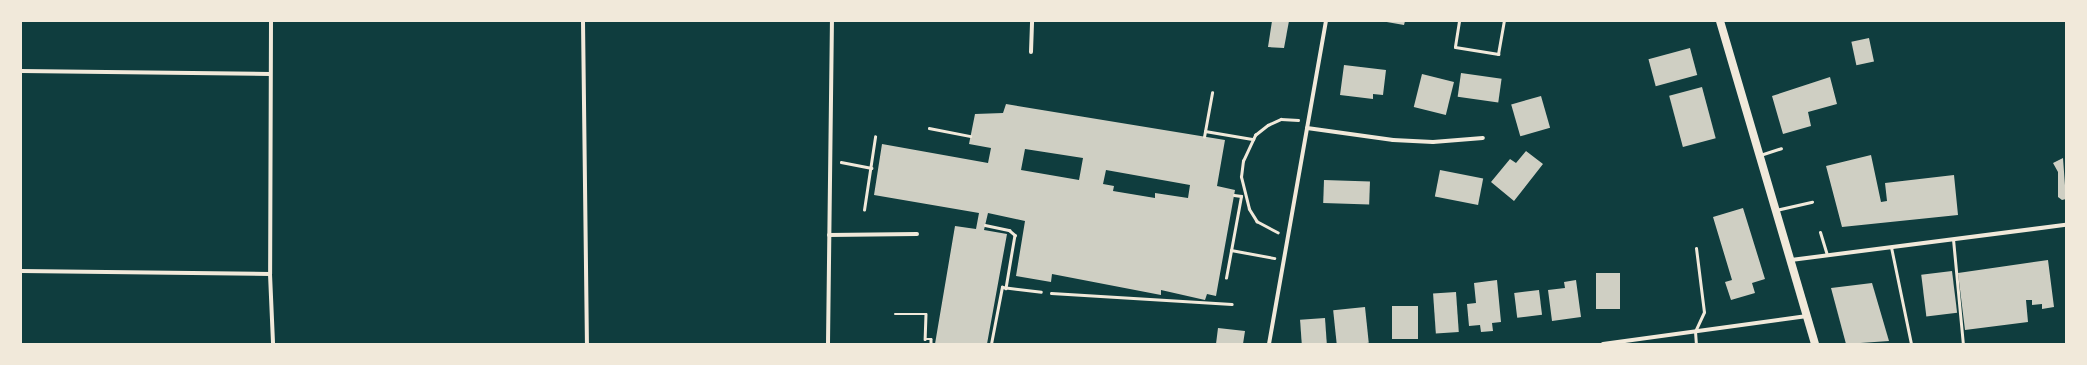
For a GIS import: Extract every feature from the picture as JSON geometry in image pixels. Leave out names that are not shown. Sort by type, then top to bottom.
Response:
[{"type":"main road","points":[[1720,21],[1816,344]]},
{"type":"street","points":[[271,21],[270,274],[273,344]]},
{"type":"street","points":[[583,21],[587,344]]},
{"type":"street","points":[[828,344],[832,21]]},
{"type":"street","points":[[1031,52],[1032,21]]},
{"type":"street","points":[[1269,344],[1326,21]]},
{"type":"street","points":[[21,71],[270,74]]},
{"type":"street","points":[[1307,128],[1386,140],[1433,142],[1482,138]]},
{"type":"street","points":[[1790,260],[2066,225]]},
{"type":"street","points":[[829,235],[917,234]]},
{"type":"street","points":[[21,271],[270,274]]},
{"type":"street","points":[[1603,344],[1807,316]]},
{"type":"lane","points":[[1459,21],[1455,47],[1498,54],[1504,21]]},
{"type":"lane","points":[[1759,155],[1781,148]]},
{"type":"lane","points":[[1776,210],[1812,202]]},
{"type":"lane","points":[[1820,232],[1827,255]]},
{"type":"lane","points":[[1953,239],[1963,344]]},
{"type":"lane","points":[[1891,247],[1912,344]]},
{"type":"lane","points":[[1696,248],[1704,312],[1695,331],[1696,344]]},
{"type":"lane","points":[[1051,293],[1232,304]]},
{"type":"lane","points":[[1642,339],[1642,344]]},
{"type":"path","points":[[1204,137],[1212,93]]},
{"type":"path","points":[[1226,278],[1242,196],[1240,177],[1253,139],[1282,119],[1308,121]]},
{"type":"path","points":[[929,128],[970,136]]},
{"type":"path","points":[[1205,131],[1253,139]]},
{"type":"path","points":[[864,210],[875,137]]},
{"type":"path","points":[[830,160],[871,168]]},
{"type":"path","points":[[1234,195],[1242,196]]},
{"type":"path","points":[[1242,196],[1257,222],[1268,231],[1288,234]]},
{"type":"path","points":[[985,225],[1009,230],[1015,235],[1006,288]]},
{"type":"path","points":[[1231,250],[1284,260]]},
{"type":"path","points":[[992,344],[998,301],[1002,287],[1051,293]]},
{"type":"path","points":[[895,314],[926,314],[925,339],[931,339],[930,344]]},
{"type":"building","points":[[1272,21],[1289,21],[1284,48],[1268,47]]},
{"type":"building","points":[[1381,21],[1405,21],[1404,25]]},
{"type":"building","points":[[1869,38],[1874,61],[1856,65],[1851,42]]},
{"type":"building","points":[[1690,48],[1697,75],[1656,86],[1648,59]]},
{"type":"building","points":[[1344,65],[1386,70],[1383,95],[1373,94],[1373,99],[1340,95]]},
{"type":"building","points":[[1461,73],[1502,79],[1498,102],[1458,97]]},
{"type":"building","points":[[1422,74],[1454,82],[1446,115],[1414,107]]},
{"type":"building","points":[[1830,77],[1837,104],[1808,112],[1811,126],[1783,134],[1772,96]]},
{"type":"building","points":[[1702,87],[1716,138],[1683,147],[1669,96]]},
{"type":"building","points":[[1541,96],[1550,128],[1520,136],[1511,105]]},
{"type":"building","points":[[1006,104],[1225,140],[1217,186],[1235,190],[1216,296],[1207,294],[1205,300],[1161,290],[1161,295],[1052,274],[1051,282],[1016,276],[1025,221],[988,213],[984,230],[1007,234],[987,344],[935,344],[955,226],[976,229],[979,213],[874,195],[882,144],[988,163],[991,148],[969,144],[975,114],[1003,113]],"holes":[[[1025,149],[1083,158],[1079,180],[1021,170]],[[1106,170],[1190,185],[1188,198],[1155,193],[1155,198],[1113,191],[1114,186],[1103,184]]]},
{"type":"building","points":[[1526,151],[1543,164],[1514,201],[1491,182],[1510,159],[1516,163]]},
{"type":"building","points":[[1871,155],[1881,202],[1887,201],[1885,183],[1954,175],[1958,215],[1842,227],[1826,166]]},
{"type":"building","points":[[2063,158],[2066,199],[2062,200],[2058,197],[2058,172],[2053,163]]},
{"type":"building","points":[[1440,170],[1483,178],[1478,205],[1435,197]]},
{"type":"building","points":[[1324,180],[1370,182],[1369,205],[1323,203]]},
{"type":"building","points":[[1743,208],[1765,279],[1752,283],[1755,293],[1731,300],[1725,282],[1732,280],[1713,217]]},
{"type":"building","points":[[2048,260],[2054,307],[2042,309],[2042,304],[2032,305],[2032,300],[2026,300],[2028,322],[1965,330],[1958,273]]},
{"type":"building","points":[[1952,271],[1957,313],[1926,316],[1921,275]]},
{"type":"building","points":[[1596,273],[1620,273],[1620,309],[1596,309]]},
{"type":"building","points":[[1497,280],[1501,322],[1492,323],[1493,331],[1481,332],[1480,325],[1469,326],[1467,304],[1476,303],[1474,283]]},
{"type":"building","points":[[1576,280],[1581,317],[1552,321],[1548,290],[1565,288],[1564,282]]},
{"type":"building","points":[[1872,283],[1889,341],[1846,344],[1831,288]]},
{"type":"building","points":[[1539,290],[1542,315],[1517,318],[1514,293]]},
{"type":"building","points":[[1456,292],[1459,332],[1436,334],[1433,294]]},
{"type":"building","points":[[1392,306],[1418,306],[1418,339],[1392,339]]},
{"type":"building","points":[[1365,307],[1369,343],[1337,344],[1333,310]]},
{"type":"building","points":[[1325,318],[1327,344],[1302,344],[1300,320]]},
{"type":"building","points":[[1218,328],[1245,331],[1243,344],[1216,344]]}]
